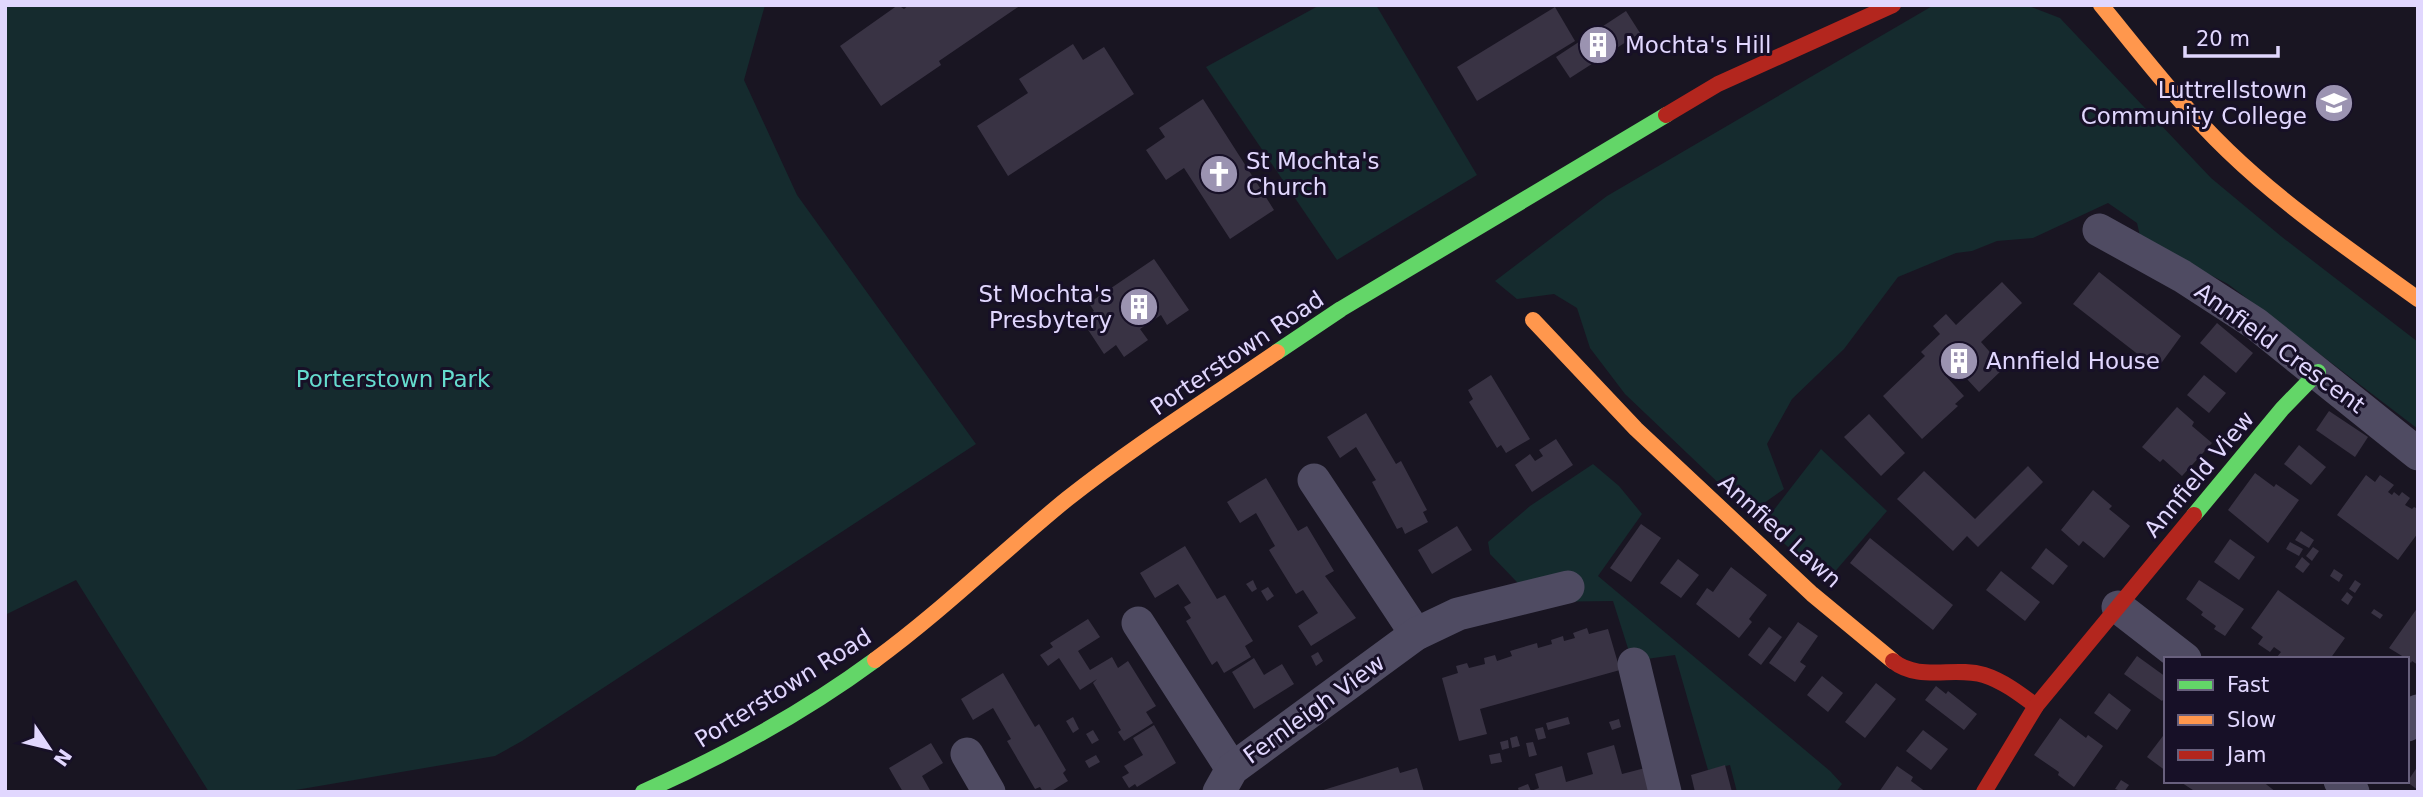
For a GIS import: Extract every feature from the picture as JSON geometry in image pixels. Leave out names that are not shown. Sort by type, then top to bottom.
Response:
[{"type":"street","name":"Porterstown Road","points":[[643,792],[691,771],[760,733],[856,674],[905,638],[1068,499],[1140,446],[1341,309],[1718,84],[1893,5]]},
{"type":"street","points":[[2101,5],[2147,62],[2228,151],[2303,216],[2418,299]]},
{"type":"street","name":"Annfield Crescent","points":[[2099,230],[2182,276],[2256,324],[2418,453]]},
{"type":"street","name":"Annfied Lawn","points":[[1533,320],[1636,429],[1812,594],[1903,669],[1931,673],[1959,671],[1983,675],[2015,690],[2036,706]]},
{"type":"street","name":"Annfield View","points":[[1984,792],[2036,706],[2282,409],[2318,372]]},
{"type":"street","points":[[1314,480],[1416,634]]},
{"type":"street","name":"Fernleigh View","points":[[1226,780],[1416,634],[1458,614],[1568,587]]},
{"type":"street","points":[[2118,607],[2182,657]]},
{"type":"street","points":[[1138,623],[1226,780]]},
{"type":"street","points":[[1634,664],[1665,792]]},
{"type":"street","points":[[967,754],[989,792]]},
{"type":"green space","name":"Porterstown Park","points":[[5,5],[765,5],[744,80],[797,195],[976,444],[522,741],[495,756],[284,792],[209,792],[76,580],[5,615]]},
{"type":"green space","points":[[1320,5],[1376,5],[1477,175],[1337,260],[1206,67]]},
{"type":"green space","points":[[1934,5],[2026,5],[2060,18],[2211,178],[2282,237],[2418,342],[2418,429],[2228,284],[2141,240],[2137,223],[2108,203],[2033,238],[1997,241],[1972,251],[1956,253],[1898,277],[1844,349],[1792,399],[1767,444],[1784,489],[1750,513],[1625,394],[1590,348],[1577,308],[1554,294],[1517,299],[1495,281],[1607,196]]},
{"type":"green space","points":[[1821,449],[1887,511],[1826,582],[1763,524]]},
{"type":"green space","points":[[1593,464],[1619,486],[1642,514],[1598,576],[1830,771],[1842,784],[1836,792],[1737,792],[1730,765],[1708,770],[1675,655],[1632,661],[1613,601],[1536,602],[1490,554],[1488,542],[1530,506]]},
{"type":"building","points":[[898,5],[904,9],[909,5],[1021,5],[939,61],[941,65],[881,106],[840,46]]},
{"type":"building","points":[[1555,7],[1575,41],[1477,101],[1457,67]]},
{"type":"building","name":"Mochta's Hill","points":[[1626,11],[1640,33],[1570,78],[1556,57]]},
{"type":"building","points":[[1073,44],[1083,60],[1104,47],[1134,94],[1008,176],[977,126],[1028,93],[1019,79]]},
{"type":"building","name":"St Mochta's Church","points":[[1203,99],[1274,210],[1230,239],[1184,168],[1166,180],[1146,150],[1165,137],[1159,128]]},
{"type":"building","name":"St Mochta's Presbytery","points":[[1154,259],[1189,310],[1167,325],[1161,315],[1140,329],[1148,340],[1124,357],[1116,345],[1104,354],[1081,319],[1094,311],[1089,303]]},
{"type":"building","points":[[2099,272],[2181,336],[2157,369],[2073,304]]},
{"type":"building","name":"Annfield House","points":[[2002,282],[2022,303],[1981,342],[2004,368],[1979,392],[1954,365],[1944,374],[1964,396],[1955,404],[1958,406],[1922,439],[1883,396],[1925,356],[1921,352],[1940,334],[1933,326],[1946,314],[1956,325]]},
{"type":"building","points":[[2217,323],[2253,353],[2236,373],[2200,343]]},
{"type":"building","points":[[1491,375],[1530,439],[1506,453],[1501,445],[1497,448],[1469,402],[1473,399],[1468,390]]},
{"type":"building","points":[[2204,375],[2226,393],[2209,413],[2187,395]]},
{"type":"building","points":[[2177,407],[2194,422],[2192,426],[2212,443],[2182,476],[2163,459],[2160,462],[2142,447]]},
{"type":"building","points":[[2329,411],[2368,437],[2355,457],[2316,430]]},
{"type":"building","points":[[1366,413],[1396,464],[1401,461],[1427,510],[1423,512],[1428,522],[1405,534],[1402,527],[1397,529],[1372,482],[1376,480],[1356,447],[1340,458],[1327,437]]},
{"type":"building","points":[[1869,414],[1905,453],[1881,476],[1844,437]]},
{"type":"building","points":[[1556,439],[1573,465],[1532,492],[1515,465],[1530,454],[1535,461],[1543,456],[1539,450]]},
{"type":"building","points":[[2299,445],[2326,467],[2311,485],[2284,464]]},
{"type":"building","points":[[2028,466],[2043,482],[1978,547],[1967,536],[1953,551],[1897,499],[1924,471],[1975,519]]},
{"type":"building","points":[[2255,473],[2299,500],[2268,543],[2228,510]]},
{"type":"building","points":[[2366,475],[2375,482],[2380,475],[2394,485],[2388,492],[2399,496],[2402,492],[2410,498],[2405,505],[2418,509],[2418,533],[2398,560],[2337,515]]},
{"type":"building","points":[[1266,478],[1298,531],[1307,526],[1334,571],[1325,576],[1356,618],[1311,646],[1298,626],[1318,613],[1303,590],[1296,594],[1269,550],[1275,546],[1256,513],[1240,523],[1227,502]]},
{"type":"building","points":[[2093,490],[2112,506],[2109,509],[2130,526],[2104,558],[2083,541],[2079,546],[2061,530]]},
{"type":"building","points":[[1641,524],[1661,538],[1631,582],[1610,568]]},
{"type":"building","points":[[1457,526],[1472,550],[1432,574],[1418,550]]},
{"type":"building","points":[[2301,531],[2314,540],[2309,548],[2295,540]]},
{"type":"building","points":[[1870,538],[1953,605],[1933,630],[1850,563]]},
{"type":"building","points":[[2230,539],[2255,557],[2239,580],[2214,562]]},
{"type":"building","points":[[2290,542],[2303,549],[2299,556],[2286,549]]},
{"type":"building","points":[[1185,546],[1217,599],[1225,595],[1253,641],[1245,646],[1251,657],[1224,673],[1217,661],[1212,665],[1186,621],[1191,618],[1184,607],[1191,603],[1178,584],[1155,598],[1140,573]]},
{"type":"building","points":[[2313,547],[2319,551],[2312,561],[2306,556]]},
{"type":"building","points":[[2046,548],[2068,566],[2053,585],[2031,568]]},
{"type":"building","points":[[2302,557],[2310,564],[2303,573],[2295,567]]},
{"type":"building","points":[[1678,559],[1699,575],[1681,598],[1660,583]]},
{"type":"building","points":[[1731,567],[1767,595],[1749,619],[1752,622],[1739,638],[1696,604],[1707,588],[1713,592]]},
{"type":"building","points":[[2334,569],[2343,575],[2339,582],[2330,576]]},
{"type":"building","points":[[2001,571],[2040,602],[2025,621],[1986,590]]},
{"type":"building","points":[[1253,580],[1257,589],[1252,592],[1246,584]]},
{"type":"building","points":[[2199,580],[2244,609],[2225,636],[2214,629],[2216,626],[2201,615],[2203,612],[2186,599]]},
{"type":"building","points":[[2355,580],[2361,584],[2355,593],[2349,589]]},
{"type":"building","points":[[1268,587],[1274,596],[1267,601],[1261,591]]},
{"type":"building","points":[[2278,590],[2345,638],[2331,657],[2277,657],[2281,652],[2274,647],[2270,652],[2258,644],[2263,637],[2251,628]]},
{"type":"building","points":[[2347,592],[2353,597],[2348,605],[2341,600]]},
{"type":"building","points":[[2418,607],[2418,665],[2412,661],[2411,663],[2409,657],[2404,657],[2389,648]]},
{"type":"building","points":[[2374,609],[2383,615],[2380,619],[2371,613]]},
{"type":"building","points":[[1088,619],[1100,637],[1078,651],[1090,670],[1112,657],[1118,668],[1128,661],[1156,706],[1146,712],[1153,723],[1124,741],[1118,732],[1121,730],[1093,683],[1097,679],[1080,690],[1059,658],[1048,666],[1040,655],[1053,647],[1050,643]]},
{"type":"building","points":[[1798,622],[1818,636],[1800,662],[1806,666],[1795,682],[1769,663]]},
{"type":"building","points":[[1769,627],[1782,637],[1761,665],[1748,655]]},
{"type":"building","points":[[1587,628],[1589,634],[1608,629],[1620,670],[1480,709],[1487,734],[1459,741],[1442,678],[1458,673],[1456,666],[1467,663],[1469,668],[1485,664],[1484,658],[1495,655],[1497,661],[1512,656],[1510,651],[1537,643],[1538,648],[1552,644],[1551,640],[1563,636],[1564,641],[1575,638],[1573,633]]},
{"type":"building","points":[[1318,652],[1323,661],[1316,666],[1311,656]]},
{"type":"building","points":[[2137,656],[2164,676],[2164,698],[2162,701],[2124,674]]},
{"type":"building","points":[[1254,658],[1264,675],[1282,664],[1294,684],[1254,709],[1232,672]]},
{"type":"building","points":[[1003,673],[1035,727],[1039,724],[1066,770],[1063,773],[1068,781],[1050,792],[1043,792],[1040,787],[1035,789],[1007,741],[1011,739],[993,708],[973,720],[961,699]]},
{"type":"building","points":[[1822,676],[1843,693],[1828,712],[1807,695]]},
{"type":"building","points":[[1876,683],[1896,699],[1865,738],[1845,722]]},
{"type":"building","points":[[1936,686],[1946,694],[1948,691],[1977,714],[1964,730],[1925,700]]},
{"type":"building","points":[[2109,693],[2131,710],[2117,730],[2094,713]]},
{"type":"building","points":[[1073,717],[1079,729],[1073,733],[1066,721]]},
{"type":"building","points":[[1568,717],[1570,724],[1548,730],[1546,723]]},
{"type":"building","points":[[2060,718],[2086,738],[2088,735],[2103,746],[2074,787],[2058,775],[2059,772],[2034,755]]},
{"type":"building","points":[[1619,719],[1621,727],[1612,730],[1609,722]]},
{"type":"building","points":[[1154,725],[1176,763],[1137,787],[1135,784],[1129,788],[1122,777],[1129,773],[1124,766],[1143,755],[1133,738]]},
{"type":"building","points":[[1543,727],[1546,738],[1538,740],[1535,729]]},
{"type":"building","points":[[1093,730],[1099,740],[1092,744],[1086,734]]},
{"type":"building","points":[[1923,730],[1948,749],[1931,770],[1906,751]]},
{"type":"building","points":[[2164,735],[2164,770],[2147,757]]},
{"type":"building","points":[[1517,736],[1520,746],[1512,748],[1510,738]]},
{"type":"building","points":[[1508,740],[1509,748],[1502,750],[1500,742]]},
{"type":"building","points":[[1533,742],[1537,755],[1529,757],[1526,743]]},
{"type":"building","points":[[931,743],[943,763],[922,776],[931,792],[903,792],[889,768]]},
{"type":"building","points":[[1614,745],[1622,774],[1649,767],[1656,792],[1519,792],[1518,788],[1528,784],[1531,791],[1539,788],[1535,774],[1562,766],[1566,782],[1593,774],[1587,753]]},
{"type":"building","points":[[1500,753],[1502,762],[1491,764],[1489,755]]},
{"type":"building","points":[[1096,755],[1100,762],[1089,768],[1085,761]]},
{"type":"building","points":[[1725,765],[1732,792],[1695,792],[1691,775]]},
{"type":"building","points":[[1897,766],[1913,777],[1911,781],[1926,792],[1879,792]]},
{"type":"building","points":[[2418,766],[2418,790],[2408,783]]},
{"type":"building","points":[[1398,767],[1400,773],[1417,768],[1424,792],[1317,792]]},
{"type":"building","points":[[2121,780],[2129,785],[2124,792],[2115,789]]},
{"type":"building","points":[[2182,783],[2265,783],[2276,792],[2196,792]]},
{"type":"traffic: fast","points":[[1277,352],[1341,309],[1666,115]]},
{"type":"traffic: fast","points":[[2194,515],[2282,409],[2318,372]]},
{"type":"traffic: fast","points":[[643,792],[762,732],[820,698],[875,660]]},
{"type":"traffic: slow","points":[[2101,5],[2178,98],[2250,172],[2296,210],[2418,299]]},
{"type":"traffic: slow","points":[[1533,320],[1636,429],[1812,594],[1893,661]]},
{"type":"traffic: slow","points":[[875,660],[924,622],[1092,479],[1277,352]]},
{"type":"traffic: jam","points":[[1666,115],[1718,84],[1893,5]]},
{"type":"traffic: jam","points":[[1984,792],[2036,706],[2194,515]]},
{"type":"traffic: jam","points":[[1893,661],[1914,671],[1984,675],[2005,684],[2036,706]]},
{"type":"place","name":"Mochta's Hill","points":[[1598,45]]},
{"type":"place","name":"Luttrellstown Community College","points":[[2334,103]]},
{"type":"place","name":"St Mochta's Church","points":[[1219,174]]},
{"type":"place","name":"St Mochta's Presbytery","points":[[1139,307]]},
{"type":"place","name":"Annfield House","points":[[1959,361]]}]
